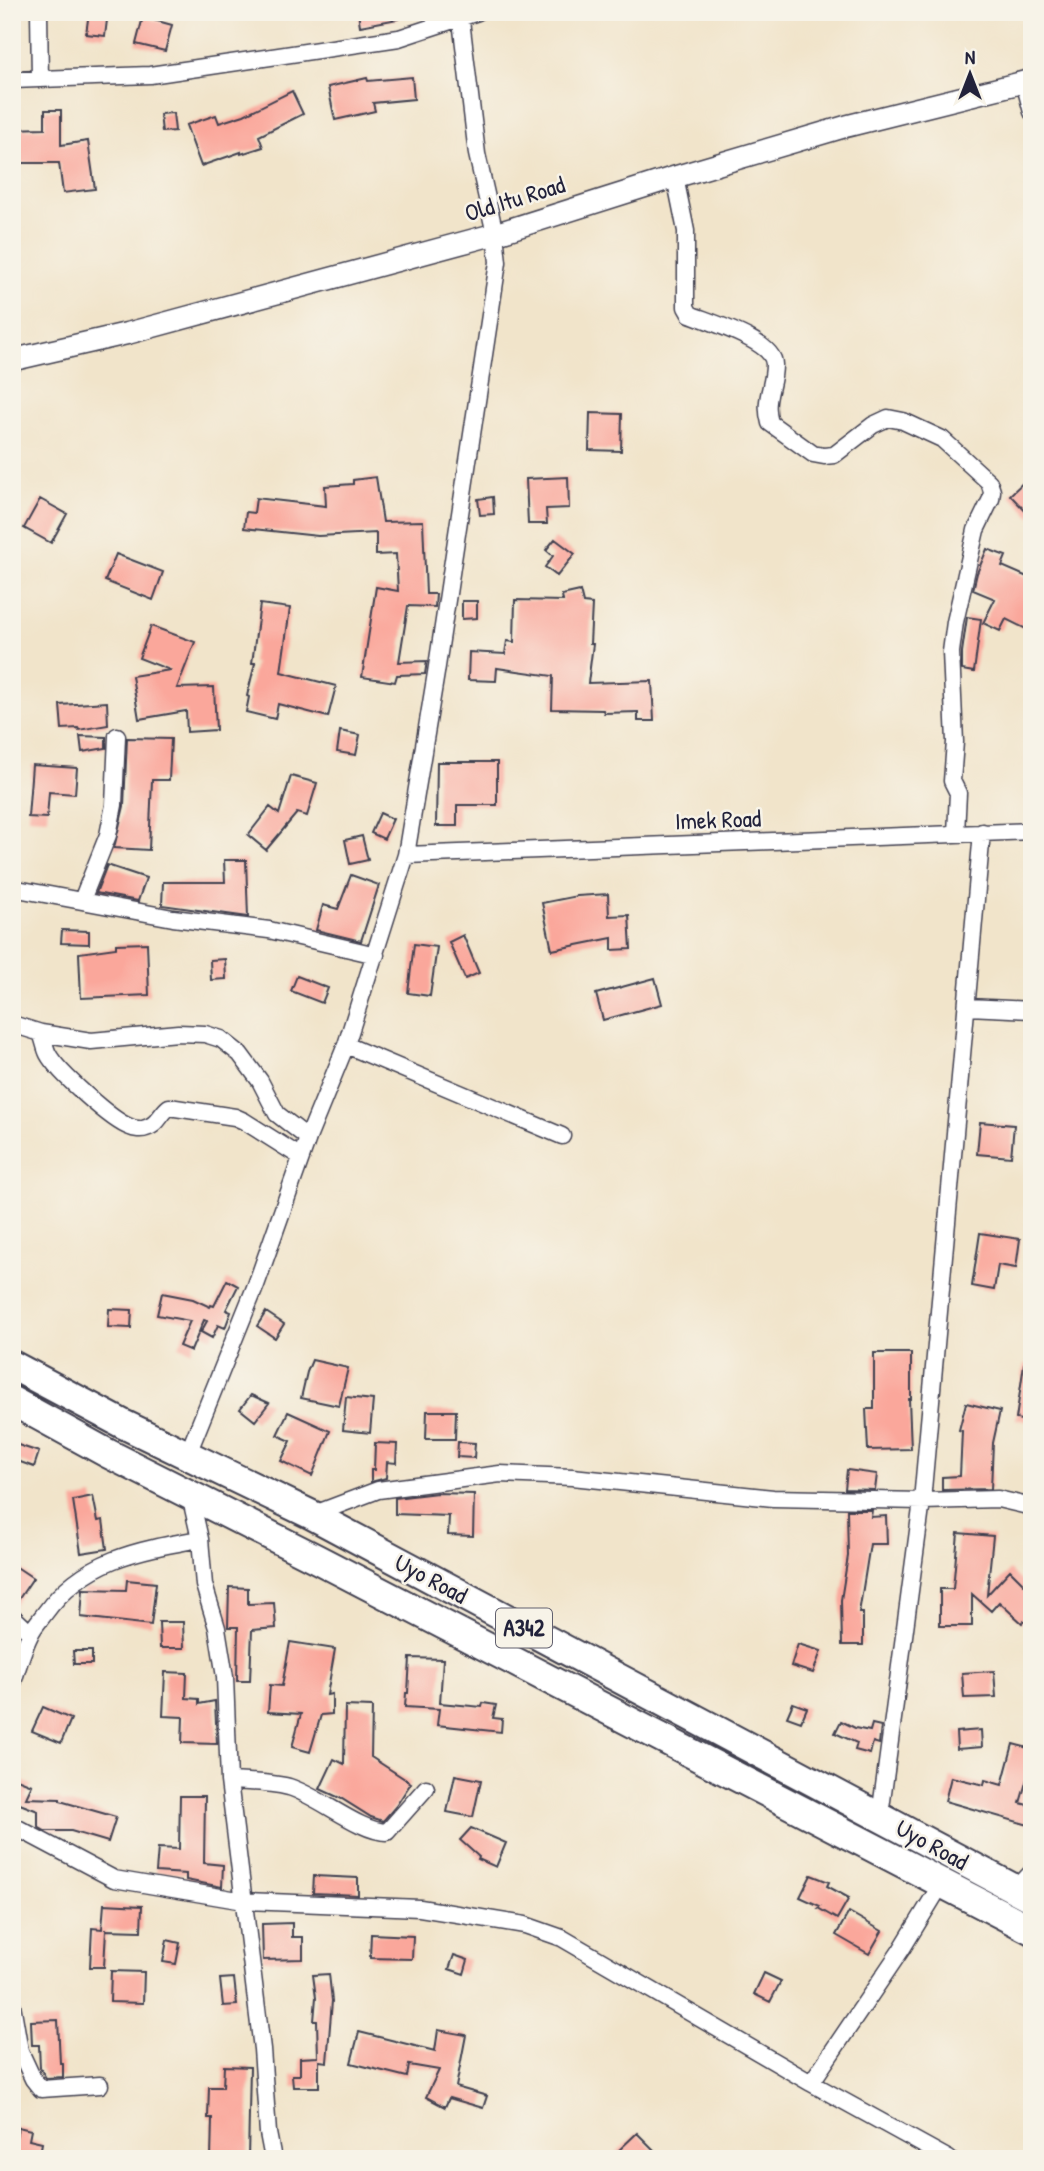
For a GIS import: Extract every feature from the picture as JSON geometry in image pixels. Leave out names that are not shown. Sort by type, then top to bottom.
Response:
[{"type":"highway","name":"Uyo Road","points":[[12,1365],[187,1456],[312,1516],[880,1816],[939,1850],[1026,1887]]},
{"type":"highway","name":"Uyo Road","points":[[12,1401],[107,1453],[1032,1930]]},
{"type":"street","points":[[39,12],[40,79]]},
{"type":"street","points":[[12,80],[150,75],[400,38],[461,15],[478,12]]},
{"type":"street","points":[[187,1456],[256,1285],[300,1157],[346,1045],[406,855],[498,262],[495,234],[477,154],[461,15]]},
{"type":"street","points":[[1028,81],[1032,111]]},
{"type":"street","name":"Old Itu Road","points":[[12,360],[129,333],[495,234],[847,126],[1028,81]]},
{"type":"street","points":[[675,177],[686,231],[687,307],[690,314],[755,341],[773,357],[775,365],[766,405],[770,423],[813,454],[824,456],[834,455],[873,425],[888,418],[903,421],[942,439],[989,482],[991,499],[976,530],[955,622],[951,652],[956,742],[952,781],[958,793],[956,833]]},
{"type":"street","points":[[82,900],[108,835],[114,806],[117,736]]},
{"type":"street","name":"Imek Road","points":[[406,855],[1032,831]]},
{"type":"street","points":[[880,1816],[922,1501],[982,832]]},
{"type":"street","points":[[12,888],[173,918],[270,930],[376,955]]},
{"type":"street","points":[[968,1007],[1032,1010]]},
{"type":"street","points":[[12,1024],[41,1033],[91,1041],[178,1033],[205,1034],[221,1039],[240,1054],[260,1081],[277,1114],[308,1138]]},
{"type":"street","points":[[41,1033],[48,1055],[112,1116],[130,1128],[144,1129],[158,1122],[163,1111],[169,1107],[225,1115],[244,1121],[300,1157]]},
{"type":"street","points":[[346,1045],[562,1136]]},
{"type":"street","points":[[312,1516],[378,1490],[500,1474],[572,1477],[773,1498],[922,1501],[998,1499],[1032,1507]]},
{"type":"street","points":[[190,1495],[200,1539],[204,1585],[217,1628],[225,1678],[229,1780],[273,2159]]},
{"type":"street","points":[[12,1686],[30,1633],[54,1601],[76,1580],[104,1562],[153,1547],[200,1539]]},
{"type":"street","points":[[12,1616],[30,1633]]},
{"type":"street","points":[[229,1780],[289,1787],[315,1798],[368,1829],[380,1832],[387,1832],[426,1788]]},
{"type":"street","points":[[12,1825],[114,1879],[244,1902],[421,1908],[525,1925],[562,1938],[811,2082],[930,2155],[948,2159]]},
{"type":"street","points":[[811,2082],[901,1950],[942,1883]]},
{"type":"street","points":[[12,2004],[16,2053],[41,2089],[100,2085]]},
{"type":"building","points":[[89,12],[108,12],[105,36],[86,34]]},
{"type":"building","points":[[358,12],[398,12],[398,19],[360,26]]},
{"type":"building","points":[[143,17],[172,25],[165,51],[136,44]]},
{"type":"building","points":[[412,77],[414,99],[373,103],[375,111],[335,120],[328,87],[367,78],[368,81]]},
{"type":"building","points":[[292,91],[303,114],[259,136],[263,147],[201,166],[186,125],[216,115],[219,123],[244,115]]},
{"type":"building","points":[[45,110],[61,110],[61,145],[88,141],[95,189],[63,193],[59,163],[12,163],[12,129],[45,128]]},
{"type":"building","points":[[173,113],[175,131],[162,132],[160,114]]},
{"type":"building","points":[[590,413],[622,414],[621,451],[589,450]]},
{"type":"building","points":[[1032,474],[1032,518],[1010,495]]},
{"type":"building","points":[[376,477],[383,522],[423,521],[426,594],[436,594],[435,607],[408,606],[399,662],[427,661],[425,674],[397,675],[395,682],[362,677],[376,587],[398,591],[396,554],[376,555],[376,533],[318,536],[244,528],[246,512],[254,513],[256,498],[326,506],[325,486],[353,484],[353,480]]},
{"type":"building","points":[[568,477],[569,508],[546,509],[547,524],[528,524],[526,479]]},
{"type":"building","points":[[493,497],[494,514],[480,515],[478,499]]},
{"type":"building","points":[[40,499],[67,514],[51,543],[24,528]]},
{"type":"building","points":[[555,539],[575,554],[557,576],[545,567],[553,556],[546,550]]},
{"type":"building","points":[[987,549],[1006,556],[1002,566],[1032,579],[1032,632],[1006,619],[1000,631],[983,623],[995,599],[973,590]]},
{"type":"building","points":[[116,554],[163,572],[153,600],[105,581]]},
{"type":"building","points":[[580,591],[583,603],[592,604],[590,644],[593,644],[588,683],[652,681],[654,721],[638,721],[638,712],[604,713],[603,710],[552,709],[553,676],[497,668],[496,681],[468,680],[469,652],[505,654],[507,641],[514,642],[515,600],[563,601],[562,595]]},
{"type":"building","points":[[462,601],[477,601],[477,618],[462,619]]},
{"type":"building","points":[[260,604],[290,608],[281,672],[336,686],[328,717],[278,704],[275,719],[246,712],[255,663],[252,663]]},
{"type":"building","points":[[967,617],[981,619],[974,672],[962,670]]},
{"type":"building","points":[[151,626],[195,642],[177,688],[214,687],[216,730],[187,732],[186,711],[139,719],[132,676],[170,670],[139,658]]},
{"type":"building","points":[[107,702],[108,725],[79,730],[62,729],[60,705]]},
{"type":"building","points":[[340,731],[360,735],[356,755],[337,752]]},
{"type":"building","points":[[80,736],[106,737],[106,748],[82,752]]},
{"type":"building","points":[[127,738],[171,739],[169,780],[152,780],[149,850],[114,848],[124,806]]},
{"type":"building","points":[[437,762],[497,762],[497,805],[457,805],[457,826],[436,826]]},
{"type":"building","points":[[32,765],[77,768],[75,794],[49,792],[47,818],[28,817]]},
{"type":"building","points":[[291,776],[317,783],[307,816],[297,813],[266,850],[248,835],[270,807],[279,814]]},
{"type":"building","points":[[380,813],[393,819],[384,839],[371,833]]},
{"type":"building","points":[[362,836],[368,860],[350,864],[345,840]]},
{"type":"building","points":[[224,860],[246,860],[248,917],[162,905],[163,882],[225,882]]},
{"type":"building","points":[[107,865],[146,878],[138,901],[96,893]]},
{"type":"building","points":[[351,875],[379,885],[361,941],[316,930],[323,905],[338,909]]},
{"type":"building","points":[[608,894],[609,916],[629,915],[631,949],[612,950],[612,938],[552,950],[542,903],[577,896]]},
{"type":"building","points":[[62,930],[89,931],[89,944],[61,943]]},
{"type":"building","points":[[463,935],[479,973],[465,979],[449,942]]},
{"type":"building","points":[[147,943],[149,995],[81,998],[79,953],[116,948],[116,944]]},
{"type":"building","points":[[414,944],[437,947],[430,996],[408,993]]},
{"type":"building","points":[[225,959],[226,979],[211,980],[210,960]]},
{"type":"building","points":[[297,976],[328,988],[322,1003],[291,991]]},
{"type":"building","points":[[655,978],[662,1004],[603,1020],[596,994]]},
{"type":"building","points":[[980,1122],[1014,1125],[1011,1157],[977,1154]]},
{"type":"building","points":[[980,1233],[1020,1239],[1016,1268],[998,1265],[994,1290],[972,1286]]},
{"type":"building","points":[[227,1280],[238,1286],[226,1310],[231,1312],[225,1328],[218,1325],[212,1338],[201,1332],[207,1321],[204,1320],[191,1351],[179,1346],[190,1321],[157,1315],[162,1293],[193,1299],[210,1307],[214,1306]]},
{"type":"building","points":[[109,1309],[132,1310],[131,1328],[108,1327]]},
{"type":"building","points":[[266,1312],[284,1324],[275,1338],[257,1326]]},
{"type":"building","points":[[874,1353],[911,1353],[911,1449],[868,1450],[866,1409],[874,1409]]},
{"type":"building","points":[[312,1360],[348,1368],[339,1406],[301,1398]]},
{"type":"building","points":[[1024,1364],[1032,1365],[1032,1422],[1016,1419]]},
{"type":"building","points":[[251,1395],[269,1403],[255,1421],[240,1409]]},
{"type":"building","points":[[346,1397],[373,1400],[370,1433],[343,1430]]},
{"type":"building","points":[[966,1403],[1000,1411],[993,1443],[991,1489],[942,1490],[942,1477],[960,1476],[962,1431],[959,1430]]},
{"type":"building","points":[[427,1411],[456,1411],[455,1439],[426,1439]]},
{"type":"building","points":[[288,1412],[330,1431],[312,1476],[281,1461],[291,1441],[277,1435]]},
{"type":"building","points":[[458,1442],[475,1443],[474,1458],[457,1457]]},
{"type":"building","points":[[12,1443],[39,1452],[34,1467],[12,1459]]},
{"type":"building","points":[[375,1443],[397,1444],[396,1463],[387,1462],[386,1478],[371,1482],[371,1470],[374,1470]]},
{"type":"building","points":[[847,1470],[877,1474],[875,1490],[845,1489]]},
{"type":"building","points":[[437,1493],[474,1494],[473,1536],[448,1535],[449,1516],[395,1514],[395,1498]]},
{"type":"building","points":[[93,1496],[98,1521],[103,1520],[107,1549],[81,1553],[73,1500]]},
{"type":"building","points":[[847,1510],[872,1510],[871,1517],[886,1516],[887,1544],[870,1544],[859,1613],[863,1613],[863,1645],[842,1645],[841,1600],[848,1556]]},
{"type":"building","points":[[958,1533],[993,1536],[987,1595],[1010,1570],[1032,1592],[1032,1625],[1024,1621],[1022,1623],[999,1602],[991,1611],[972,1594],[972,1626],[940,1626],[940,1589],[953,1589]]},
{"type":"building","points":[[12,1564],[33,1578],[14,1606],[12,1606]]},
{"type":"building","points":[[127,1580],[156,1583],[151,1625],[81,1617],[83,1589],[126,1590]]},
{"type":"building","points":[[229,1587],[248,1588],[248,1604],[274,1603],[276,1628],[252,1630],[250,1681],[237,1681],[238,1627],[228,1627]]},
{"type":"building","points":[[159,1622],[183,1622],[184,1648],[160,1648]]},
{"type":"building","points":[[290,1642],[335,1649],[327,1695],[332,1694],[332,1714],[321,1715],[310,1752],[292,1747],[301,1714],[268,1712],[270,1685],[282,1686]]},
{"type":"building","points":[[798,1644],[821,1651],[813,1673],[791,1666]]},
{"type":"building","points":[[73,1651],[92,1651],[92,1664],[74,1664]]},
{"type":"building","points":[[410,1658],[443,1659],[440,1703],[482,1707],[483,1703],[496,1705],[493,1718],[502,1719],[501,1732],[437,1725],[439,1709],[405,1707]]},
{"type":"building","points":[[994,1671],[996,1697],[964,1698],[962,1673]]},
{"type":"building","points":[[165,1672],[187,1673],[186,1698],[199,1699],[199,1704],[215,1701],[217,1744],[182,1743],[183,1717],[163,1716]]},
{"type":"building","points":[[793,1703],[807,1708],[801,1722],[787,1717]]},
{"type":"building","points":[[345,1706],[372,1707],[371,1757],[411,1783],[383,1821],[320,1789],[334,1759],[344,1764]]},
{"type":"building","points":[[43,1707],[71,1719],[61,1743],[32,1731]]},
{"type":"building","points":[[841,1721],[870,1731],[872,1724],[881,1726],[879,1744],[873,1742],[870,1754],[855,1750],[857,1743],[835,1733]]},
{"type":"building","points":[[981,1730],[982,1747],[957,1749],[956,1732]]},
{"type":"building","points":[[1013,1744],[1032,1749],[1032,1762],[1020,1803],[1032,1806],[1032,1826],[945,1801],[951,1777],[984,1785],[985,1780],[1002,1785]]},
{"type":"building","points":[[455,1775],[481,1780],[473,1817],[447,1812]]},
{"type":"building","points":[[12,1777],[32,1785],[26,1798],[60,1799],[116,1817],[108,1842],[71,1831],[45,1831],[38,1827],[38,1811],[12,1801]]},
{"type":"building","points":[[180,1796],[205,1796],[204,1863],[223,1865],[222,1887],[186,1880],[186,1874],[156,1872],[158,1848],[179,1849]]},
{"type":"building","points":[[471,1828],[506,1843],[496,1867],[478,1859],[479,1857],[460,1840]]},
{"type":"building","points":[[811,1875],[829,1882],[827,1886],[849,1898],[837,1919],[818,1908],[820,1906],[800,1897]]},
{"type":"building","points":[[314,1876],[358,1878],[358,1895],[313,1893]]},
{"type":"building","points":[[104,1904],[142,1906],[141,1931],[106,1930],[104,1967],[90,1967],[92,1928],[102,1929]]},
{"type":"building","points":[[849,1912],[882,1931],[869,1954],[836,1935]]},
{"type":"building","points":[[292,1923],[292,1937],[303,1937],[303,1959],[263,1960],[262,1924]]},
{"type":"building","points":[[371,1934],[413,1936],[412,1959],[370,1958]]},
{"type":"building","points":[[167,1940],[180,1943],[176,1964],[163,1962]]},
{"type":"building","points":[[454,1955],[468,1960],[464,1974],[449,1969]]},
{"type":"building","points":[[111,1971],[144,1972],[143,2003],[110,2002]]},
{"type":"building","points":[[764,1973],[781,1981],[770,2002],[754,1994]]},
{"type":"building","points":[[329,1974],[332,2001],[327,2062],[319,2061],[319,2087],[293,2087],[292,2075],[300,2075],[300,2058],[318,2057],[313,1975]]},
{"type":"building","points":[[234,1978],[237,2005],[223,2006],[220,1979]]},
{"type":"building","points":[[58,2020],[63,2077],[46,2078],[40,2068],[39,2045],[32,2045],[31,2021]]},
{"type":"building","points":[[438,2030],[466,2035],[456,2087],[487,2096],[483,2108],[449,2098],[445,2107],[426,2097],[439,2070],[409,2065],[407,2077],[351,2063],[359,2032],[435,2051]]},
{"type":"building","points":[[224,2066],[250,2067],[248,2159],[211,2159],[212,2118],[208,2118],[209,2087],[223,2087]]},
{"type":"building","points":[[18,2127],[31,2130],[29,2140],[42,2143],[39,2159],[12,2159]]},
{"type":"building","points":[[637,2133],[663,2159],[624,2159],[617,2152]]}]
